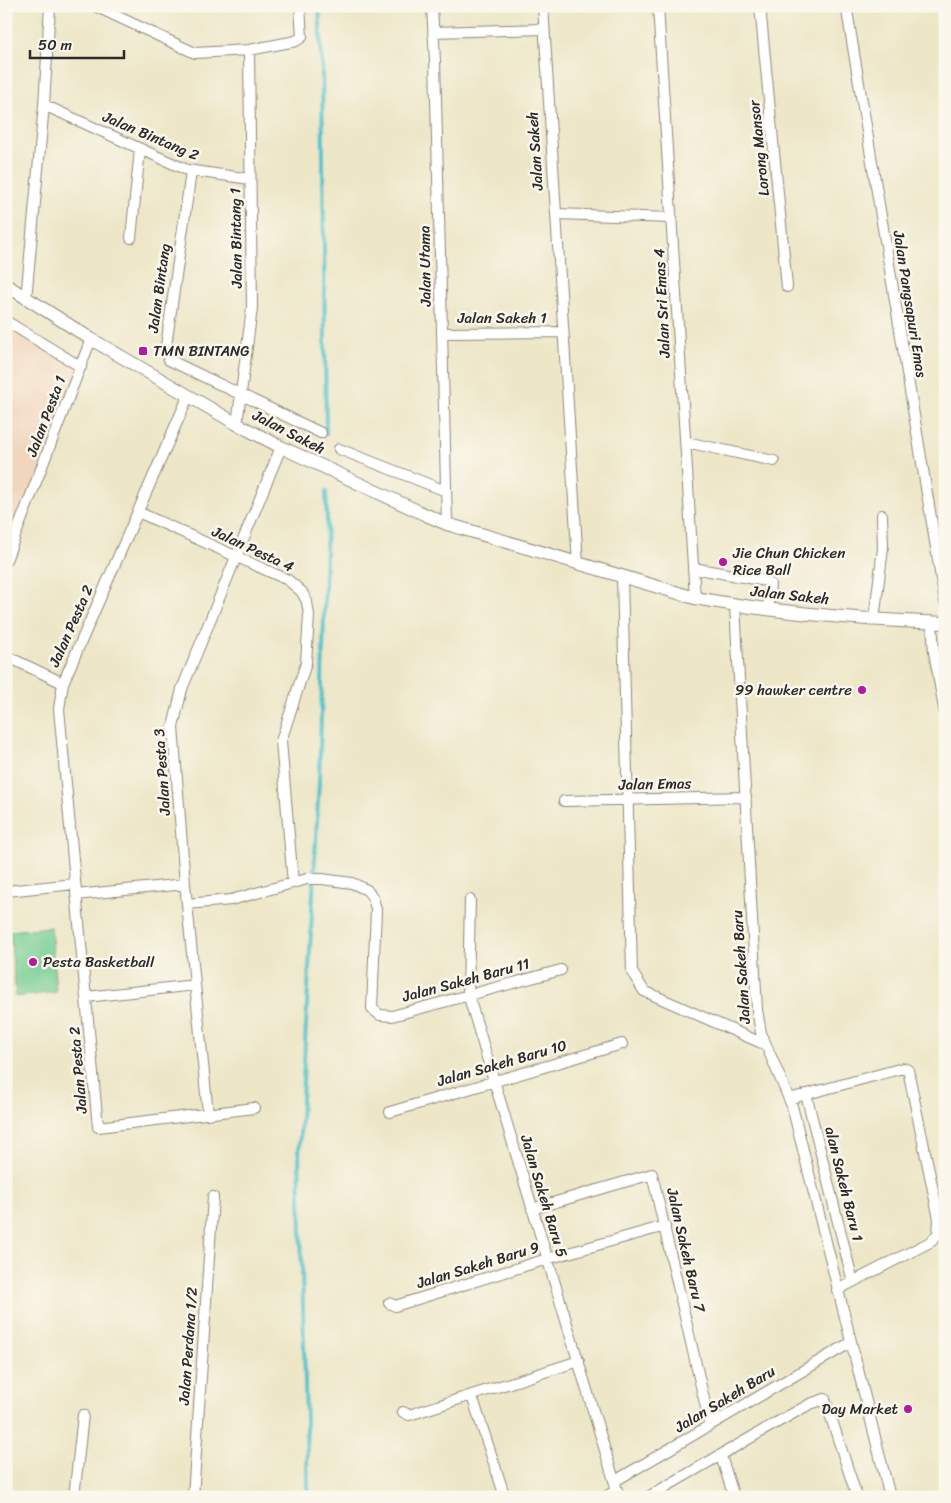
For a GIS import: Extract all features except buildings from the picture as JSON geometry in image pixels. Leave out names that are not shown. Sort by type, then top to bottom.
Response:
[{"type":"street","points":[[26,299],[44,105],[50,6]]},
{"type":"street","points":[[95,6],[195,53],[249,50],[296,42],[302,37],[300,6]]},
{"type":"street","name":"Jalan Utama","points":[[432,6],[447,524]]},
{"type":"street","name":"Jalan Sakeh","points":[[543,6],[578,564]]},
{"type":"street","name":"Jalan Sri Emas 4","points":[[658,6],[695,598]]},
{"type":"street","name":"Lorong Mansor","points":[[760,6],[787,287]]},
{"type":"street","name":"Jalan Pangsapuri Emas","points":[[847,11],[945,602]]},
{"type":"street","points":[[433,32],[544,29]]},
{"type":"street","name":"Jalan Bintang 1","points":[[237,424],[252,308],[249,50]]},
{"type":"street","name":"Jalan Bintang 2","points":[[44,105],[192,172],[250,179]]},
{"type":"street","points":[[131,238],[140,150]]},
{"type":"street","name":"Jalan Bintang","points":[[192,172],[166,346],[167,355],[174,363],[321,433]]},
{"type":"street","points":[[556,214],[672,218]]},
{"type":"street","name":"Jalan Sakeh","points":[[6,285],[188,397],[281,448],[447,524],[695,598],[735,605],[874,620],[939,623]]},
{"type":"street","points":[[6,321],[81,367]]},
{"type":"street","name":"Jalan Sakeh 1","points":[[442,333],[563,332]]},
{"type":"street","name":"Jalan Pesta 1","points":[[6,560],[91,339]]},
{"type":"street","name":"Jalan Pesta 2","points":[[188,397],[63,683],[59,709],[76,896],[98,1127],[254,1108]]},
{"type":"street","points":[[686,442],[774,461]]},
{"type":"street","name":"Jalan Pesta 3","points":[[208,1114],[185,884],[173,727],[175,712],[182,689],[281,448]]},
{"type":"street","points":[[339,450],[446,492]]},
{"type":"street","name":"Jalan Pesta 4","points":[[138,512],[288,580],[302,592],[307,602],[309,616],[306,663],[281,741],[293,883]]},
{"type":"street","points":[[874,620],[883,548],[882,515]]},
{"type":"street","points":[[694,568],[766,581],[770,584],[771,590],[768,609]]},
{"type":"street","points":[[622,577],[632,972],[636,982],[644,991],[766,1045]]},
{"type":"street","name":"Jalan Sakeh Baru","points":[[735,605],[757,1010],[761,1034],[789,1099],[890,1497]]},
{"type":"street","points":[[939,623],[934,652],[945,714]]},
{"type":"street","points":[[6,656],[63,683]]},
{"type":"street","name":"Jalan Emas","points":[[564,801],[746,798]]},
{"type":"street","name":"Jalan Sakeh Baru 11","points":[[293,883],[307,879],[352,883],[367,890],[373,898],[376,909],[372,1009],[380,1015],[392,1016],[561,970]]},
{"type":"street","points":[[187,904],[231,900],[293,883]]},
{"type":"street","points":[[6,891],[75,884]]},
{"type":"street","points":[[76,896],[185,884]]},
{"type":"street","name":"Jalan Sakeh Baru 5","points":[[470,900],[468,994],[617,1489]]},
{"type":"street","points":[[86,998],[195,985]]},
{"type":"street","name":"Jalan Sakeh Baru 10","points":[[390,1112],[622,1044]]},
{"type":"street","points":[[789,1099],[903,1068],[908,1070],[939,1219],[938,1232],[932,1242],[837,1290]]},
{"type":"street","name":"alan Sakeh Baru 1","points":[[806,1094],[853,1282]]},
{"type":"street","name":"Jalan Sakeh Baru 7","points":[[532,1209],[649,1174],[654,1177],[710,1425]]},
{"type":"street","name":"Jalan Perdana 1/2","points":[[193,1497],[214,1197]]},
{"type":"street","name":"Jalan Sakeh Baru 9","points":[[389,1303],[395,1306],[547,1259],[665,1226]]},
{"type":"street","name":"Jalan Sakeh Baru","points":[[605,1497],[710,1425],[850,1343]]},
{"type":"street","points":[[403,1412],[409,1415],[579,1361]]},
{"type":"street","points":[[472,1396],[505,1497]]},
{"type":"street","points":[[648,1497],[810,1404],[827,1399],[857,1497]]},
{"type":"street","points":[[74,1497],[83,1415]]},
{"type":"street","points":[[721,1456],[734,1497]]},
{"type":"shaded area","points":[[6,316],[86,365],[6,572]]},
{"type":"green space","name":"Pesta Basketball","points":[[51,927],[56,992],[16,997],[10,931]]},
{"type":"waterway","points":[[319,6],[322,69],[326,434]]},
{"type":"waterway","points":[[308,1497],[299,1155],[319,782],[327,518],[326,491]]},
{"type":"place","name":"TMN BINTANG","points":[[143,351]]},
{"type":"place","name":"Jie Chun Chicken Rice Ball","points":[[723,562]]},
{"type":"place","name":"99 hawker centre","points":[[862,690]]},
{"type":"place","name":"Pesta Basketball","points":[[33,962]]},
{"type":"place","name":"Day Market","points":[[908,1409]]}]
